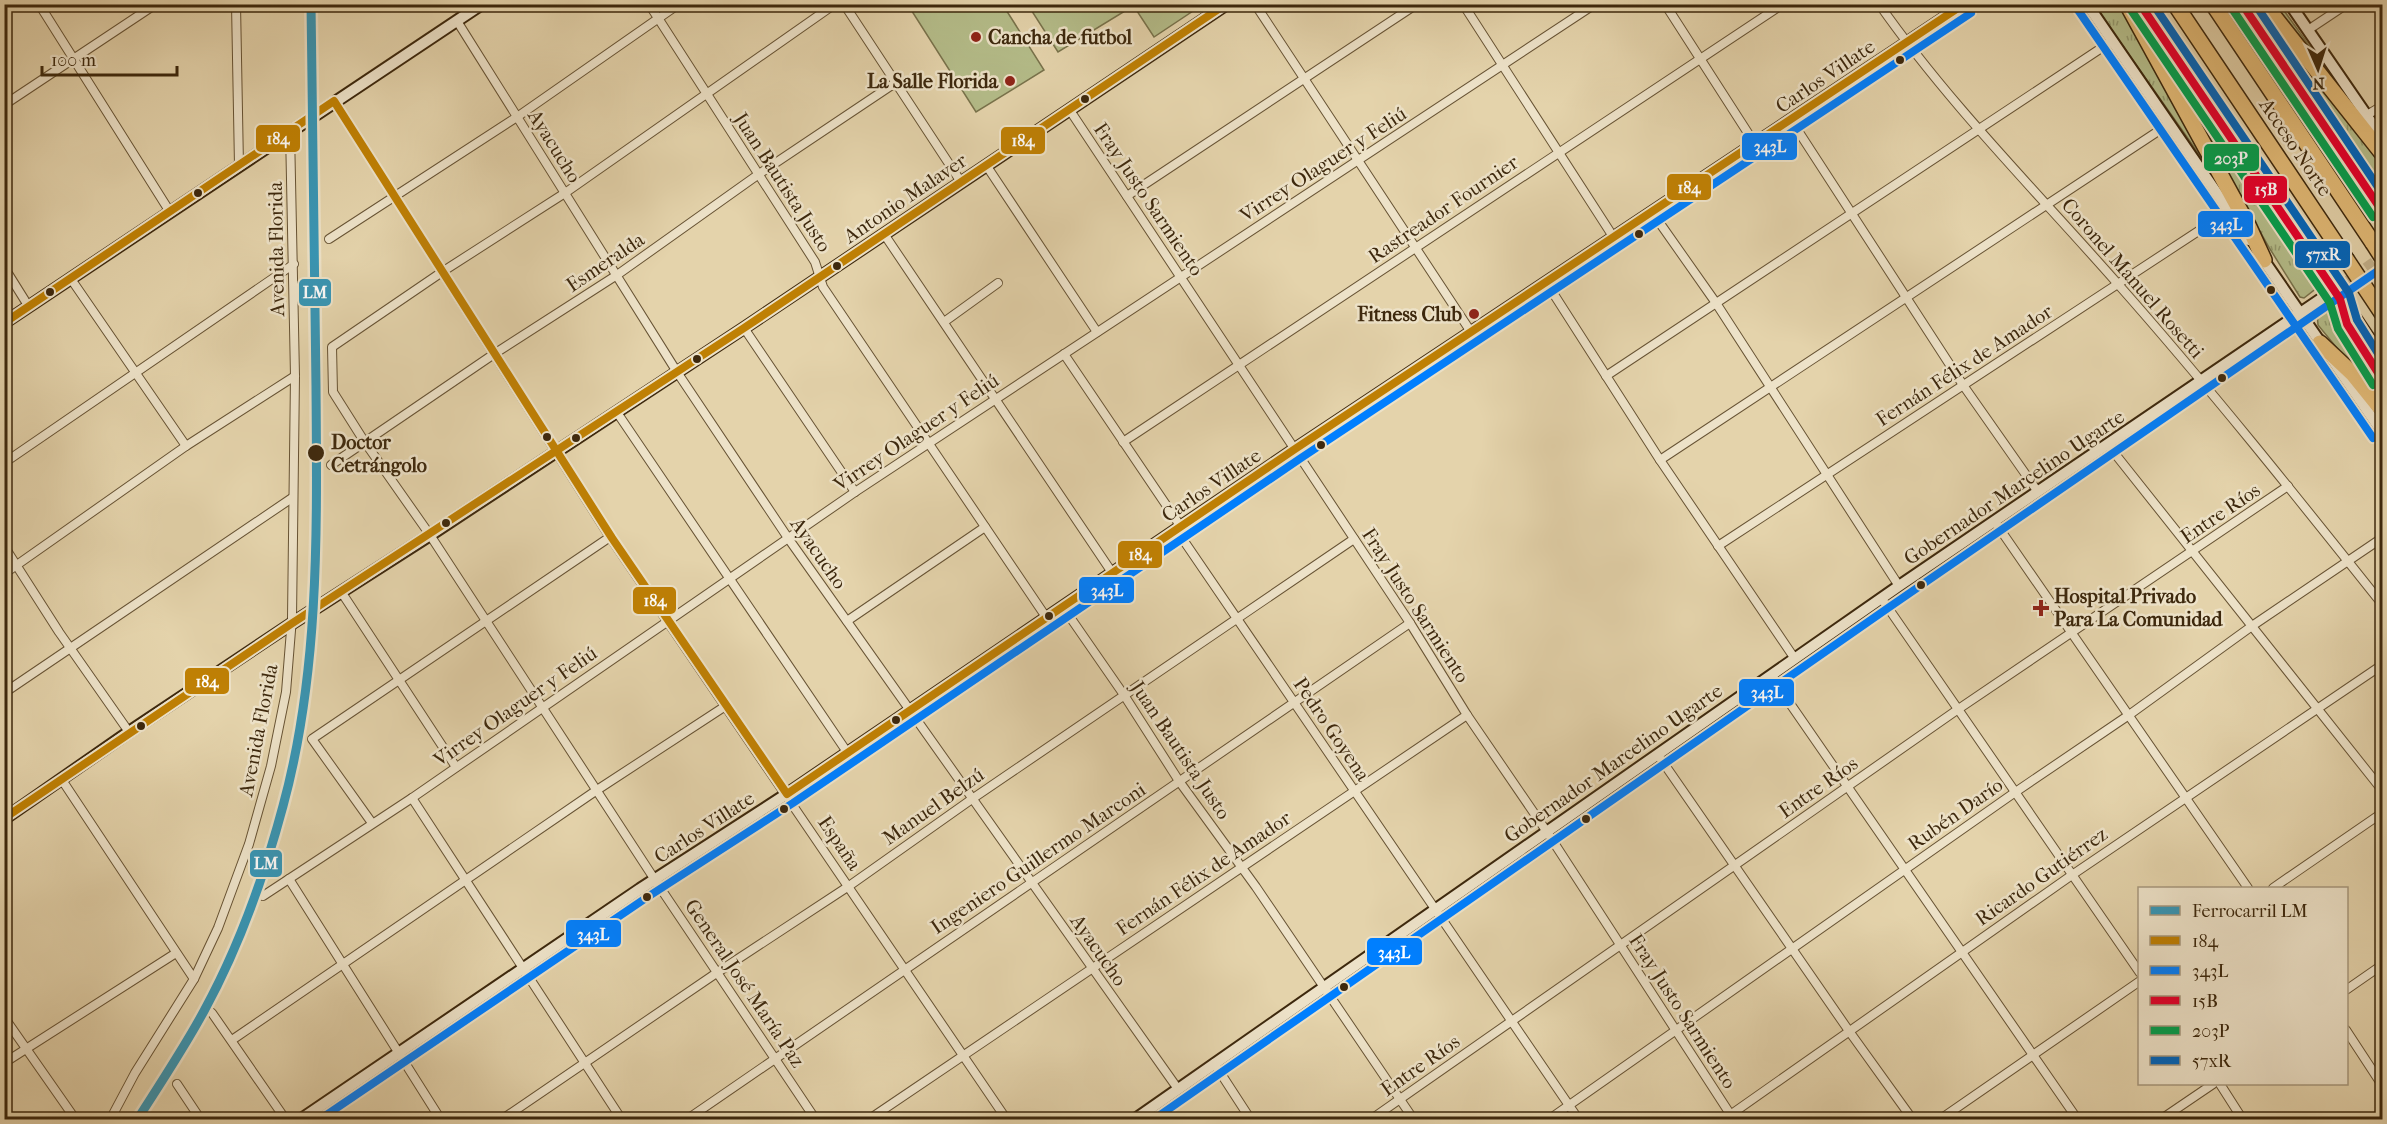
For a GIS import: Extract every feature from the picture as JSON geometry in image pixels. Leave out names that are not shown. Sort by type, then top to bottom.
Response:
[{"type":"highway","points":[[2127,4],[2248,225],[2264,260]]},
{"type":"highway","points":[[2140,4],[2324,276],[2332,297],[2382,361]]},
{"type":"highway","name":"Acceso Norte","points":[[2175,4],[2382,313]]},
{"type":"highway","name":"Acceso Norte","points":[[2213,4],[2382,257]]},
{"type":"highway","points":[[2242,4],[2382,211]]},
{"type":"highway","points":[[2264,4],[2382,153]]},
{"type":"highway","points":[[2320,343],[2353,374],[2382,410]]},
{"type":"street","points":[[39,4],[171,212]]},
{"type":"street","points":[[4,105],[156,4]]},
{"type":"street","points":[[236,4],[239,166]]},
{"type":"street","points":[[4,323],[482,4]]},
{"type":"street","name":"Juan Bautista Justo","points":[[649,4],[818,267],[823,287],[1046,617]]},
{"type":"street","points":[[329,239],[517,117],[679,4]]},
{"type":"street","points":[[442,272],[565,193],[835,4]]},
{"type":"street","points":[[844,4],[961,182]]},
{"type":"street","name":"Antonio Malaver","points":[[5,817],[291,624],[342,593],[744,328],[1227,4]]},
{"type":"street","points":[[1255,4],[1356,162],[1471,332]]},
{"type":"street","points":[[1127,196],[1417,4]]},
{"type":"street","points":[[1463,4],[1614,238]]},
{"type":"street","name":"Virrey Olaguer y Feliú","points":[[263,896],[412,798],[855,492],[1180,276],[1503,67],[1595,4]]},
{"type":"street","points":[[1665,4],[1755,144]]},
{"type":"street","name":"Rastreador Fournier","points":[[1123,442],[1783,4]]},
{"type":"street","name":"Coronel Manuel Rosetti","points":[[1879,4],[1906,44],[2202,381],[2382,604]]},
{"type":"street","name":"Carlos Villate","points":[[300,1119],[787,794],[1294,449],[1965,4]]},
{"type":"street","points":[[2087,4],[2382,432]]},
{"type":"street","points":[[2290,4],[2382,138]]},
{"type":"street","points":[[2308,30],[2347,4]]},
{"type":"street","name":"Ayacucho","points":[[457,21],[677,372],[788,538],[1178,1089]]},
{"type":"street","points":[[1606,376],[2112,41]]},
{"type":"street","name":"Esmeralda","points":[[331,465],[494,354],[617,275],[759,174],[895,83]]},
{"type":"street","name":"España","points":[[334,101],[554,452],[610,537],[1007,1119]]},
{"type":"street","points":[[2367,115],[2382,106]]},
{"type":"street","name":"Fray Justo Sarmiento","points":[[1069,109],[1410,623],[1467,715],[1547,832],[1732,1117]]},
{"type":"street","points":[[1791,120],[1963,385],[2038,492]]},
{"type":"street","points":[[1660,460],[2169,124]]},
{"type":"street","name":"Avenida Florida","points":[[110,1119],[135,1073],[194,979],[218,928],[245,854],[272,766],[286,692],[291,624],[295,376],[290,131]]},
{"type":"street","points":[[986,165],[1097,332]]},
{"type":"street","name":"Fernán Félix de Amador","points":[[1718,546],[2229,211]]},
{"type":"street","points":[[1652,212],[1716,303],[1899,586]]},
{"type":"street","points":[[884,234],[1113,574]]},
{"type":"street","points":[[4,463],[294,264]]},
{"type":"street","points":[[4,267],[29,307]]},
{"type":"street","name":"General José María Paz","points":[[442,272],[332,347],[333,392],[816,1119]]},
{"type":"street","points":[[71,279],[186,446]]},
{"type":"street","points":[[1546,282],[1660,460],[1795,659]]},
{"type":"street","points":[[944,321],[998,284]]},
{"type":"street","name":"Gobernador Marcelino Ugarte","points":[[1134,1119],[1881,598],[2300,315],[2332,297]]},
{"type":"street","points":[[744,328],[855,492]]},
{"type":"street","name":"Pedro Goyena","points":[[1064,354],[1177,521],[1184,541],[1579,1119]]},
{"type":"street","points":[[4,574],[186,446],[295,376]]},
{"type":"street","points":[[616,411],[847,752]]},
{"type":"street","points":[[2108,445],[2382,790]]},
{"type":"street","name":"Entre Ríos","points":[[1371,1119],[1957,710],[2288,486]]},
{"type":"street","points":[[4,693],[292,498]]},
{"type":"street","points":[[1995,522],[2247,887]]},
{"type":"street","points":[[847,621],[985,527]]},
{"type":"street","points":[[372,823],[312,739],[610,537]]},
{"type":"street","name":"Manuel Belzú","points":[[501,1119],[849,886],[972,799],[1354,538]]},
{"type":"street","name":"Rubén Darío","points":[[1548,1119],[2014,793],[2129,716],[2252,626],[2382,538]]},
{"type":"street","points":[[4,546],[70,648],[129,732]]},
{"type":"street","points":[[342,593],[456,767]]},
{"type":"street","points":[[1881,598],[2138,973]]},
{"type":"street","name":"Juan Bautista Justo","points":[[1063,607],[1124,695],[1179,782],[1241,866],[1414,1119]]},
{"type":"street","name":"Ingeniero Guillermo Marconi","points":[[686,1119],[1410,623]]},
{"type":"street","name":"Ricardo Gutiérrez","points":[[1723,1119],[1732,1117],[1962,951],[2382,665]]},
{"type":"street","points":[[1771,676],[2078,1119]]},
{"type":"street","points":[[232,1040],[597,790],[724,706]]},
{"type":"street","name":"Fernán Félix de Amador","points":[[868,1119],[1467,715]]},
{"type":"street","points":[[1658,755],[1849,1031],[1913,1119]]},
{"type":"street","points":[[62,780],[194,979]]},
{"type":"street","points":[[412,798],[622,1119]]},
{"type":"street","points":[[2274,887],[2382,813]]},
{"type":"street","points":[[289,879],[441,1119]]},
{"type":"street","points":[[4,1063],[176,953]]},
{"type":"street","points":[[2348,989],[2382,965]]},
{"type":"street","points":[[1940,1119],[2138,982]]},
{"type":"street","points":[[212,1013],[286,1119]]},
{"type":"street","points":[[4,1017],[76,1119]]},
{"type":"street","points":[[2348,1032],[2382,1085]]},
{"type":"street","points":[[1214,1063],[1251,1119]]},
{"type":"street","points":[[177,1084],[201,1119]]},
{"type":"street","points":[[2160,1119],[2210,1085]]},
{"type":"street","points":[[2221,1085],[2243,1119]]},
{"type":"street","points":[[2372,1119],[2382,1112]]},
{"type":"green space","name":"Cancha de futbol","points":[[908,5],[1003,5],[1044,70],[976,112]]},
{"type":"green space","name":"Cancha de futbol","points":[[1028,5],[1121,5],[1125,11],[1058,52]]},
{"type":"green space","points":[[1133,5],[1198,5],[1199,7],[1154,37]]},
{"type":"green space","points":[[2094,5],[2120,5],[2213,174]]},
{"type":"green space","points":[[2274,5],[2280,5],[2321,62]]},
{"type":"green space","points":[[2274,25],[2382,159],[2382,185]]},
{"type":"green space","points":[[2157,50],[2318,287],[2304,298],[2300,297],[2270,249]]},
{"type":"green space","points":[[2328,303],[2349,345],[2382,391],[2382,403],[2318,325],[2317,312]]},
{"type":"tunnel","points":[[2329,294],[2382,256]]},
{"type":"rail line","name":"LM","points":[[137,1120],[196,1025],[217,987],[239,937],[268,859],[283,806],[304,703],[310,651],[316,545],[311,4]]},
{"type":"transit line","name":"184","points":[[4,816],[6,817],[291,624],[744,328],[1226,4]]},
{"type":"transit line","name":"184","points":[[4,323],[334,101],[612,538],[787,794],[1295,449],[1964,4]]},
{"type":"transit line","name":"15B","points":[[2140,4],[2340,299],[2347,324],[2382,379]]},
{"type":"transit line","name":"57xR","points":[[2153,4],[2349,293],[2357,320],[2382,360]]},
{"type":"transit line","name":"15B","points":[[2242,4],[2382,211]]},
{"type":"transit line","name":"57xR","points":[[2255,4],[2382,193]]},
{"type":"transit line","name":"343L","points":[[2078,10],[2373,438]]},
{"type":"transit line","name":"203P","points":[[2131,10],[2330,303],[2338,329],[2373,385]]},
{"type":"transit line","name":"203P","points":[[2233,10],[2373,217]]},
{"type":"transit line","name":"343L","points":[[319,1120],[646,898],[793,803],[1301,458],[1971,13]]},
{"type":"transit line","name":"343L","points":[[1153,1120],[1888,608],[2382,268]]},
{"type":"place","name":"Cancha de futbol","points":[[976,37]]},
{"type":"place","name":"La Salle Florida","points":[[1010,81]]},
{"type":"place","name":"Fitness Club","points":[[1474,314]]},
{"type":"place","name":"Doctor Cetrángolo","points":[[316,453]]},
{"type":"place","name":"Hospital Privado Para La Comunidad","points":[[2041,608]]}]
